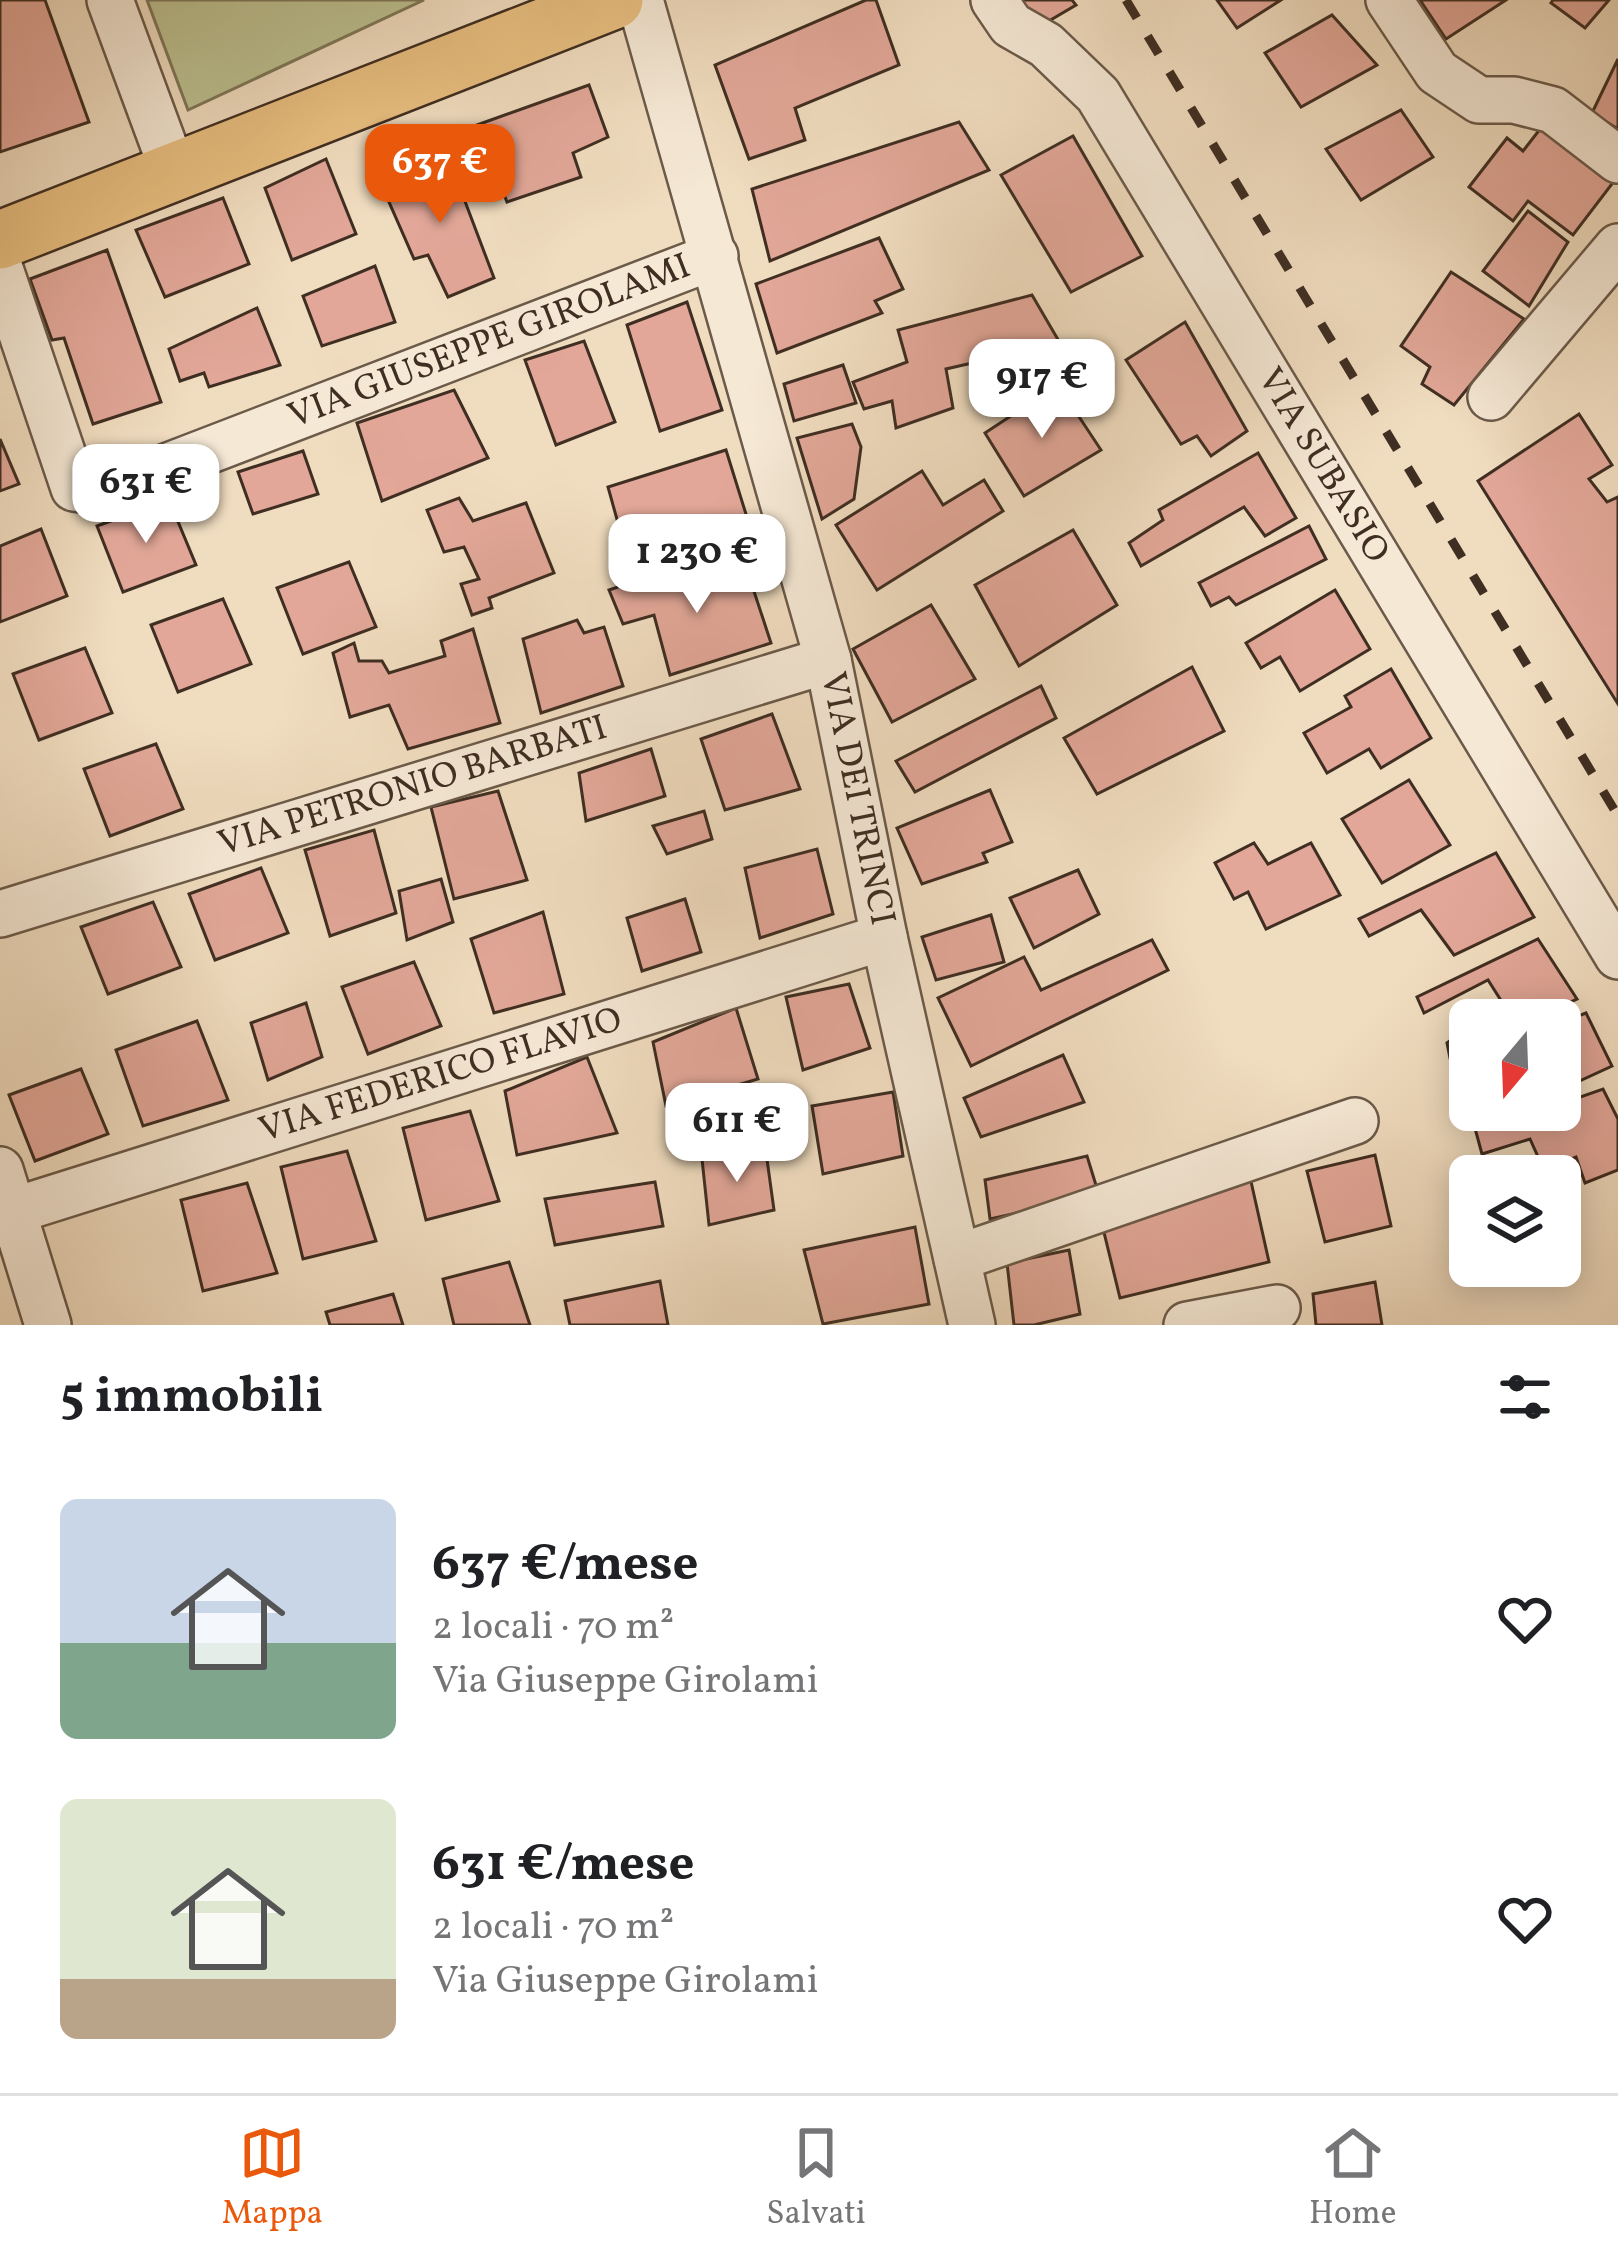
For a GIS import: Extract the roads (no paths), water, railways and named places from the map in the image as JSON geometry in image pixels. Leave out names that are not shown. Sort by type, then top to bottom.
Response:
[{"type":"main road","points":[[0,240],[614,0]]},
{"type":"street","points":[[110,0],[174,173]]},
{"type":"street","name":"VIA DEI TRINCI","points":[[640,0],[828,660],[884,937],[972,1325]]},
{"type":"street","name":"VIA SUBASIO","points":[[994,0],[1011,25],[1046,45],[1098,95],[1618,956]]},
{"type":"street","points":[[1389,0],[1437,72],[1479,100],[1514,100],[1553,110],[1618,160]]},
{"type":"street","points":[[1491,398],[1618,247]]},
{"type":"street","name":"VIA GIUSEPPE GIROLAMI","points":[[0,269],[74,488],[100,492],[715,256]]},
{"type":"street","name":"VIA PETRONIO BARBATI","points":[[0,914],[828,660]]},
{"type":"street","name":"VIA FEDERICO FLAVIO","points":[[4,1199],[884,937]]},
{"type":"street","points":[[957,1258],[1355,1121]]},
{"type":"street","points":[[4,1199],[48,1325]]},
{"type":"street","points":[[1187,1325],[1276,1308]]},
{"type":"railway","points":[[1126,0],[1618,816]]}]
